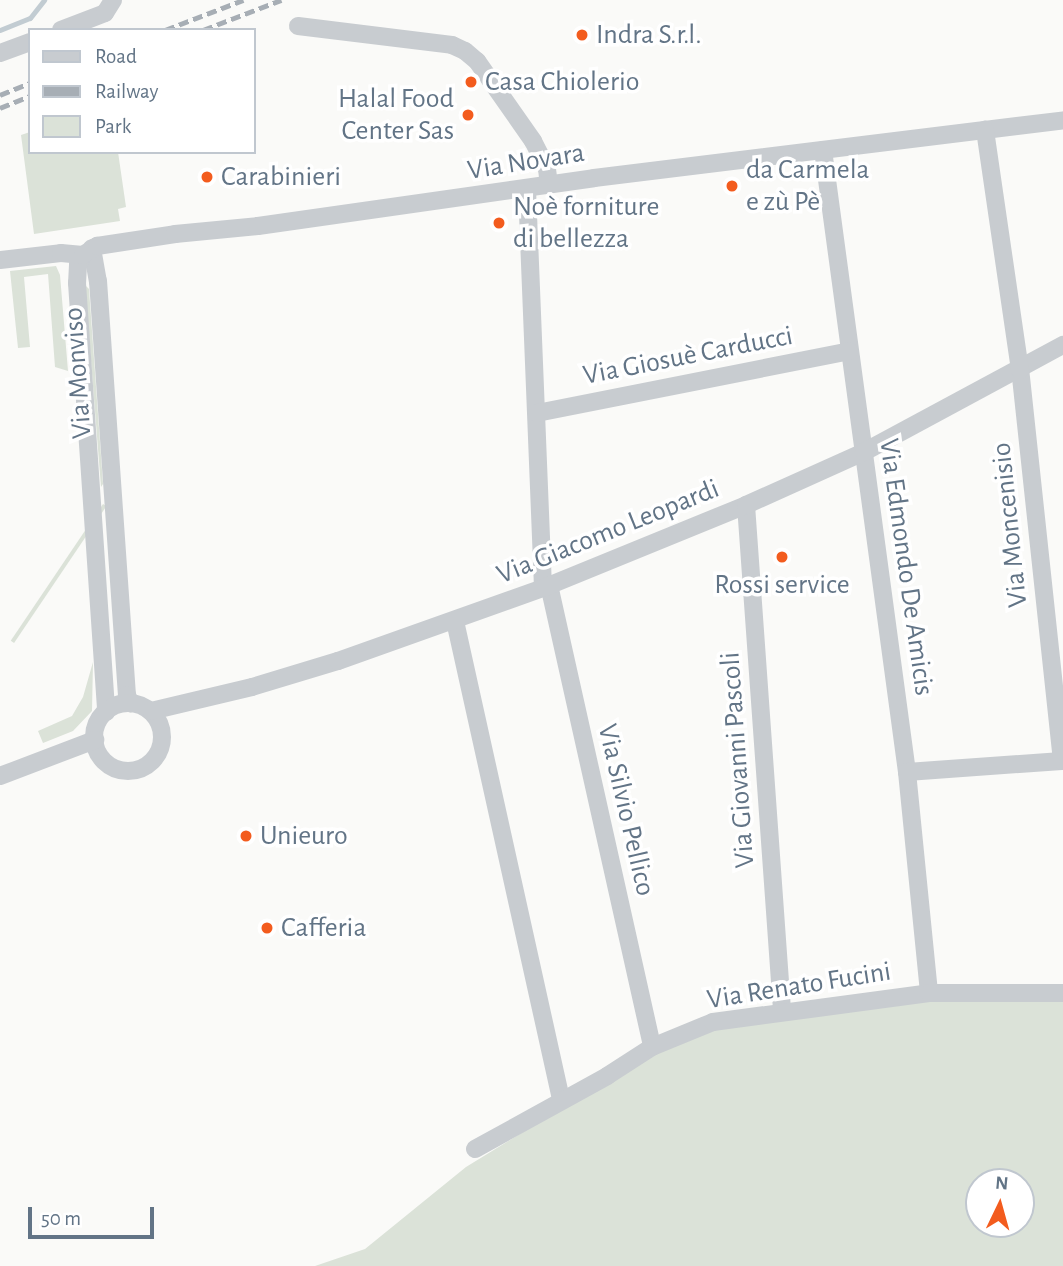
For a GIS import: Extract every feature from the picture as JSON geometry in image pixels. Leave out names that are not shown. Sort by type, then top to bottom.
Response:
[{"type":"street","points":[[66,28],[106,13],[113,0]]},
{"type":"street","points":[[298,26],[452,45],[465,51],[477,61],[533,141],[547,169],[549,185]]},
{"type":"street","points":[[0,53],[28,43]]},
{"type":"street","name":"Via Novara","points":[[0,260],[87,251],[175,234],[258,226],[549,185],[1063,120]]},
{"type":"street","name":"Via Moncenisio","points":[[907,772],[1062,761],[1020,370],[985,130]]},
{"type":"street","name":"Via Edmondo De Amicis","points":[[823,150],[907,772],[929,993]]},
{"type":"street","name":"Via Silvio Pellico","points":[[527,189],[546,587],[652,1047]]},
{"type":"street","name":"Via Monviso","points":[[87,251],[98,281],[127,695],[130,703]]},
{"type":"street","name":"Via Monviso","points":[[87,251],[78,265],[78,283],[106,712]]},
{"type":"street","name":"Via Giacomo Leopardi","points":[[151,711],[289,676],[455,621],[546,587],[746,505],[864,452],[1063,345]]},
{"type":"street","name":"Via Giosuè Carducci","points":[[537,413],[849,351]]},
{"type":"street","points":[[93,496],[113,494]]},
{"type":"street","name":"Via Giovanni Pascoli","points":[[746,505],[782,1010]]},
{"type":"street","points":[[455,621],[561,1099]]},
{"type":"street","points":[[130,703],[151,711],[162,729],[163,739],[155,758],[141,769],[115,768],[101,757],[94,740],[97,725],[106,712],[130,703]]},
{"type":"street","points":[[0,776],[94,740]]},
{"type":"street","name":"Via Renato Fucini","points":[[475,1149],[561,1099],[607,1076],[652,1047],[713,1022],[782,1010],[929,993],[1063,993]]},
{"type":"green space","points":[[28,133],[28,154],[118,154],[126,207],[118,209],[120,221],[34,234],[21,135]]},
{"type":"green space","points":[[56,266],[60,275],[68,371],[55,367],[48,274],[24,277],[30,347],[18,348],[10,271]]},
{"type":"green space","points":[[85,285],[89,289],[103,484],[101,487]]},
{"type":"green space","points":[[103,504],[106,506],[14,643],[11,641]]},
{"type":"green space","points":[[93,662],[92,711],[73,731],[43,743],[38,731],[72,716],[83,697]]},
{"type":"green space","points":[[1063,1000],[1063,1266],[315,1266],[365,1249],[466,1167],[644,1058],[725,1026],[921,1001]]},
{"type":"waterway","points":[[0,30],[30,18],[44,0]]},
{"type":"railway","points":[[170,28],[243,0]]},
{"type":"railway","points":[[208,28],[281,0]]},
{"type":"railway","points":[[0,95],[28,84]]},
{"type":"railway","points":[[0,108],[28,97]]},
{"type":"place","name":"Indra S.r.l.","points":[[582,35]]},
{"type":"place","name":"Casa Chiolerio","points":[[471,82]]},
{"type":"place","name":"Halal Food Center Sas","points":[[468,115]]},
{"type":"place","name":"Carabinieri","points":[[207,177]]},
{"type":"place","name":"da Carmela e zù Pè","points":[[732,186]]},
{"type":"place","name":"Noè forniture di bellezza","points":[[499,223]]},
{"type":"place","name":"Rossi service","points":[[782,557]]},
{"type":"place","name":"Unieuro","points":[[246,836]]},
{"type":"place","name":"Cafferia","points":[[267,928]]}]
